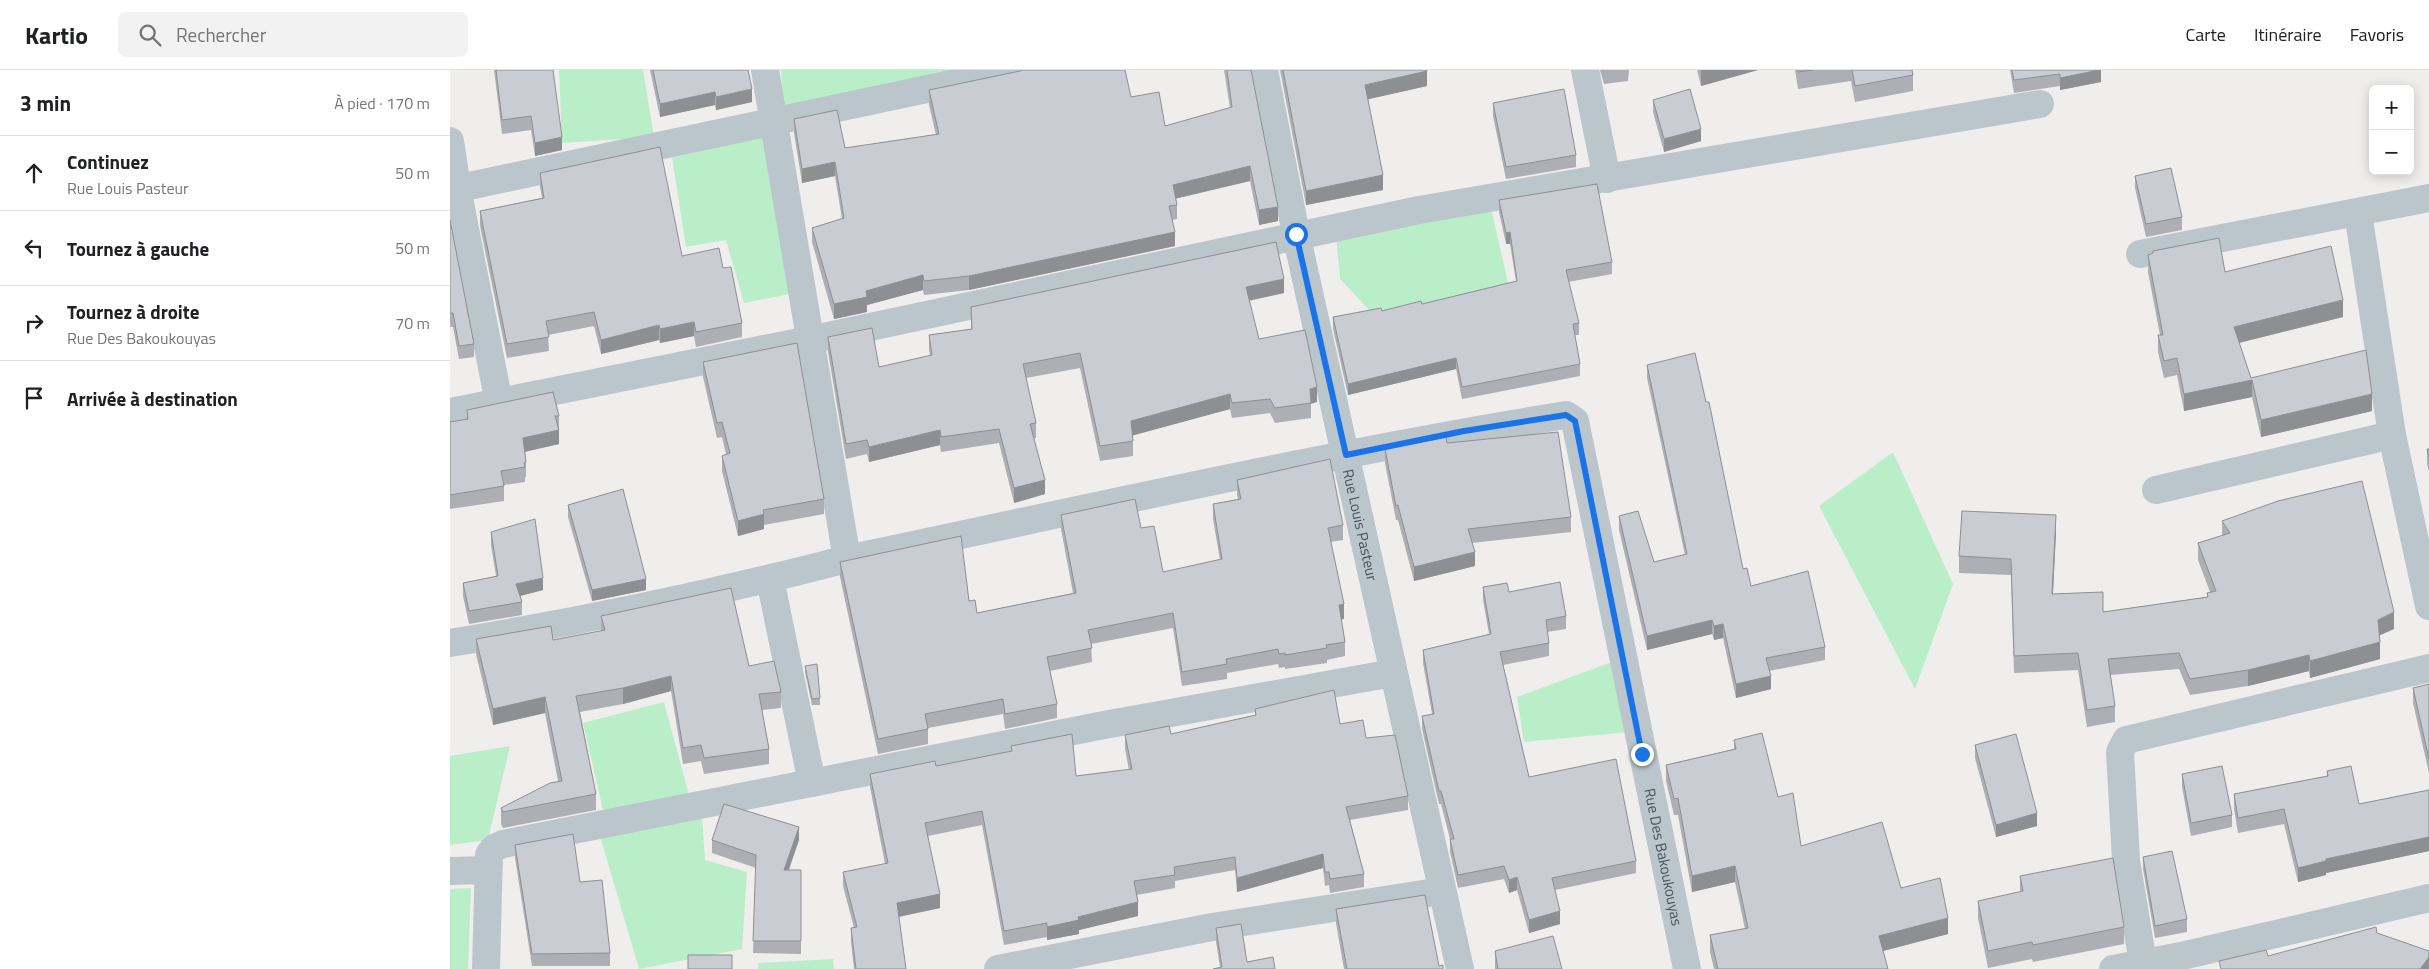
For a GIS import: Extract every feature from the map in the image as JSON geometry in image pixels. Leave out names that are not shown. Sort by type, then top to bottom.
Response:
[{"type":"street","points":[[765,70],[847,559]]},
{"type":"street","points":[[453,189],[1018,70]]},
{"type":"street","name":"Rue Louis Pasteur","points":[[1264,70],[1296,234],[1460,969]]},
{"type":"street","points":[[1585,70],[1607,178]]},
{"type":"street","points":[[450,412],[809,340],[1296,234],[1419,210],[2040,104]]},
{"type":"street","points":[[450,141],[453,189],[499,403]]},
{"type":"street","points":[[2140,254],[2429,198]]},
{"type":"street","points":[[2358,213],[2392,435],[2429,606]]},
{"type":"street","name":"Rue Des Bakoukouyas","points":[[1346,455],[1464,431],[1566,415],[1575,421],[1687,969]]},
{"type":"street","points":[[2156,490],[2392,435]]},
{"type":"street","points":[[450,643],[549,627],[770,579],[847,559],[1346,455]]},
{"type":"street","points":[[770,579],[812,783]]},
{"type":"street","points":[[2143,963],[2126,860],[2120,752],[2126,740],[2429,668]]},
{"type":"street","points":[[486,969],[487,870],[489,855],[494,848],[503,844],[1104,726],[1394,673]]},
{"type":"street","points":[[450,871],[487,870]]},
{"type":"street","points":[[998,969],[1212,926],[1442,891]]},
{"type":"street","points":[[2113,969],[2143,963],[2188,962],[2429,898]]},
{"type":"green space","points":[[559,70],[643,70],[654,137],[562,143]]},
{"type":"green space","points":[[781,70],[955,70],[783,108]]},
{"type":"green space","points":[[765,134],[790,294],[744,303],[726,240],[686,247],[671,151]]},
{"type":"green space","points":[[1491,208],[1509,287],[1376,317],[1340,279],[1336,234]]},
{"type":"green space","points":[[1893,452],[1953,584],[1915,689],[1819,506]]},
{"type":"green space","points":[[1617,660],[1629,732],[1524,742],[1517,697]]},
{"type":"green space","points":[[664,702],[690,799],[605,819],[583,723]]},
{"type":"green space","points":[[510,746],[488,840],[450,845],[450,756]]},
{"type":"green space","points":[[702,817],[705,860],[747,872],[742,949],[639,969],[600,836]]},
{"type":"green space","points":[[471,888],[468,969],[450,969],[450,889]]},
{"type":"green space","points":[[833,959],[834,969],[758,969],[758,963]]},
{"type":"building","points":[[496,70],[553,70],[562,137],[535,143],[531,116],[502,120]]},
{"type":"building","points":[[653,70],[748,70],[752,89],[716,97],[715,92],[660,104]]},
{"type":"building","points":[[1022,70],[1125,70],[1131,97],[1159,92],[1165,126],[1232,107],[1227,70],[1251,70],[1278,207],[1259,210],[1250,166],[1173,185],[1177,205],[1169,206],[1175,232],[969,276],[924,281],[923,275],[866,291],[867,297],[834,304],[812,228],[844,218],[835,162],[802,169],[794,119],[837,110],[845,148],[939,134],[929,90]]},
{"type":"building","points":[[1283,70],[1427,70],[1365,85],[1383,175],[1306,191]]},
{"type":"building","points":[[1852,70],[1912,70],[1913,75],[1855,86]]},
{"type":"building","points":[[2012,70],[2099,70],[2060,78],[2060,74],[2014,80]]},
{"type":"building","points":[[1564,89],[1576,155],[1506,167],[1493,103]]},
{"type":"building","points":[[1690,89],[1701,129],[1664,139],[1653,100]]},
{"type":"building","points":[[660,147],[682,256],[719,248],[723,268],[731,267],[742,323],[696,332],[694,322],[660,329],[659,325],[601,340],[594,312],[546,321],[549,337],[507,344],[480,211],[544,198],[540,173]]},
{"type":"building","points":[[2171,168],[2182,217],[2146,224],[2135,176]]},
{"type":"building","points":[[1597,184],[1612,262],[1566,270],[1579,323],[1573,324],[1580,364],[1462,387],[1456,358],[1348,384],[1333,317],[1381,308],[1382,311],[1421,301],[1422,304],[1517,281],[1510,232],[1506,233],[1499,200]]},
{"type":"building","points":[[450,220],[474,344],[459,346],[453,313],[450,313]]},
{"type":"building","points":[[2219,238],[2225,272],[2331,246],[2343,300],[2234,327],[2251,378],[2366,350],[2372,394],[2261,420],[2252,380],[2184,394],[2177,358],[2164,361],[2158,335],[2163,335],[2148,255],[2153,253],[2153,251]]},
{"type":"building","points":[[1276,242],[1284,279],[1246,287],[1259,339],[1305,330],[1317,387],[1310,389],[1311,403],[1275,408],[1270,399],[1232,403],[1230,394],[1131,421],[1133,441],[1100,446],[1080,353],[1023,364],[1036,423],[1030,424],[1045,480],[1014,488],[999,429],[941,437],[940,430],[869,447],[867,440],[846,444],[828,337],[872,328],[879,367],[932,355],[929,335],[972,329],[971,307]]},
{"type":"building","points":[[797,343],[824,499],[763,510],[764,514],[738,521],[722,456],[730,453],[722,422],[717,423],[703,362]]},
{"type":"building","points":[[1695,353],[1706,402],[1709,402],[1743,569],[1747,568],[1751,586],[1808,571],[1825,647],[1766,658],[1771,676],[1736,684],[1723,624],[1714,626],[1712,620],[1647,636],[1619,516],[1638,511],[1654,562],[1687,554],[1647,365]]},
{"type":"building","points":[[553,392],[559,416],[555,416],[559,430],[523,438],[525,467],[501,471],[504,486],[450,495],[450,422],[468,419],[467,410]]},
{"type":"building","points":[[1558,432],[1571,517],[1468,529],[1475,552],[1414,567],[1398,505],[1396,506],[1385,449],[1446,437],[1447,443]]},
{"type":"building","points":[[1330,459],[1343,525],[1328,528],[1344,604],[1339,605],[1345,642],[1326,645],[1327,648],[1285,655],[1285,653],[1279,654],[1278,649],[1226,659],[1227,664],[1182,672],[1173,613],[1088,630],[1092,648],[1047,657],[1057,704],[1005,714],[1003,699],[925,714],[928,729],[878,739],[840,562],[961,536],[969,601],[975,600],[977,613],[1076,593],[1061,515],[1135,499],[1141,528],[1154,526],[1163,572],[1222,559],[1213,504],[1241,499],[1237,480]]},
{"type":"building","points":[[2362,481],[2394,612],[2378,620],[2380,642],[2310,661],[2309,655],[2248,670],[2190,679],[2179,653],[2108,659],[2115,706],[2087,710],[2078,653],[2014,656],[2011,559],[1959,556],[1962,511],[2056,515],[2052,594],[2103,592],[2103,612],[2208,597],[2207,593],[2216,591],[2198,543],[2230,533],[2222,521],[2278,501]]},
{"type":"building","points":[[623,489],[646,579],[592,590],[568,505]]},
{"type":"building","points":[[535,519],[543,578],[516,584],[522,602],[469,611],[463,583],[498,576],[491,532]]},
{"type":"building","points":[[1560,582],[1566,616],[1546,620],[1549,643],[1500,652],[1529,777],[1616,759],[1636,861],[1552,878],[1560,911],[1529,920],[1517,877],[1509,880],[1504,866],[1458,875],[1450,839],[1454,839],[1441,791],[1439,791],[1422,716],[1434,714],[1423,650],[1491,634],[1483,587],[1507,583],[1509,592]]},
{"type":"building","points":[[731,588],[749,666],[774,661],[781,692],[759,694],[769,749],[704,758],[701,745],[683,748],[671,676],[623,688],[576,696],[596,794],[503,812],[501,808],[550,783],[562,781],[545,697],[493,709],[476,639],[551,626],[553,640],[605,630],[601,616]]},
{"type":"building","points":[[817,664],[820,698],[812,699],[805,666]]},
{"type":"building","points":[[2429,684],[2429,759],[2413,688]]},
{"type":"building","points":[[1334,690],[1340,724],[1363,720],[1366,738],[1395,735],[1408,796],[1346,807],[1364,874],[1330,879],[1329,872],[1325,872],[1323,854],[1237,878],[1235,857],[1174,867],[1175,875],[1134,881],[1138,902],[1078,917],[1079,920],[1047,927],[1047,923],[1004,931],[982,811],[925,823],[940,894],[897,903],[906,969],[856,969],[851,928],[857,927],[843,872],[888,863],[870,774],[935,761],[936,766],[1012,751],[1011,746],[1072,734],[1076,776],[1132,769],[1125,735],[1169,726],[1171,734],[1256,715],[1255,709]]},
{"type":"building","points":[[1762,733],[1778,797],[1793,793],[1801,846],[1882,822],[1901,888],[1940,878],[1948,918],[1879,936],[1888,969],[1718,969],[1710,935],[1748,928],[1735,866],[1692,876],[1678,798],[1674,799],[1666,765],[1736,749],[1734,740]]},
{"type":"building","points":[[2016,734],[2037,813],[1996,825],[1975,745]]},
{"type":"building","points":[[2222,766],[2232,815],[2191,823],[2182,774]]},
{"type":"building","points":[[2351,766],[2359,804],[2429,790],[2429,837],[2326,859],[2326,861],[2298,868],[2284,809],[2238,818],[2234,794],[2328,776],[2327,771]]},
{"type":"building","points":[[724,804],[799,827],[784,870],[801,870],[801,941],[753,941],[756,855],[712,840]]},
{"type":"building","points":[[573,834],[580,882],[602,880],[610,953],[532,954],[515,845]]},
{"type":"building","points":[[2172,851],[2187,919],[2155,926],[2143,857]]},
{"type":"building","points":[[2113,858],[2124,927],[2033,945],[2032,942],[1988,951],[1978,901],[2023,891],[2020,876]]},
{"type":"building","points":[[1425,895],[1439,966],[1443,965],[1443,969],[1347,969],[1336,909]]},
{"type":"building","points":[[1241,924],[1247,962],[1273,957],[1275,969],[1213,969],[1222,967],[1216,928]]},
{"type":"building","points":[[2376,927],[2377,933],[2429,951],[2429,957],[2420,969],[2221,969],[2219,961],[2266,950],[2268,956]]},
{"type":"building","points":[[1553,936],[1562,969],[1498,969],[1495,951]]},
{"type":"building","points":[[688,955],[732,955],[732,969],[688,969]]},
{"type":"route","points":[[1296,234],[1346,455],[1464,431],[1566,415],[1575,421],[1642,754]]}]
